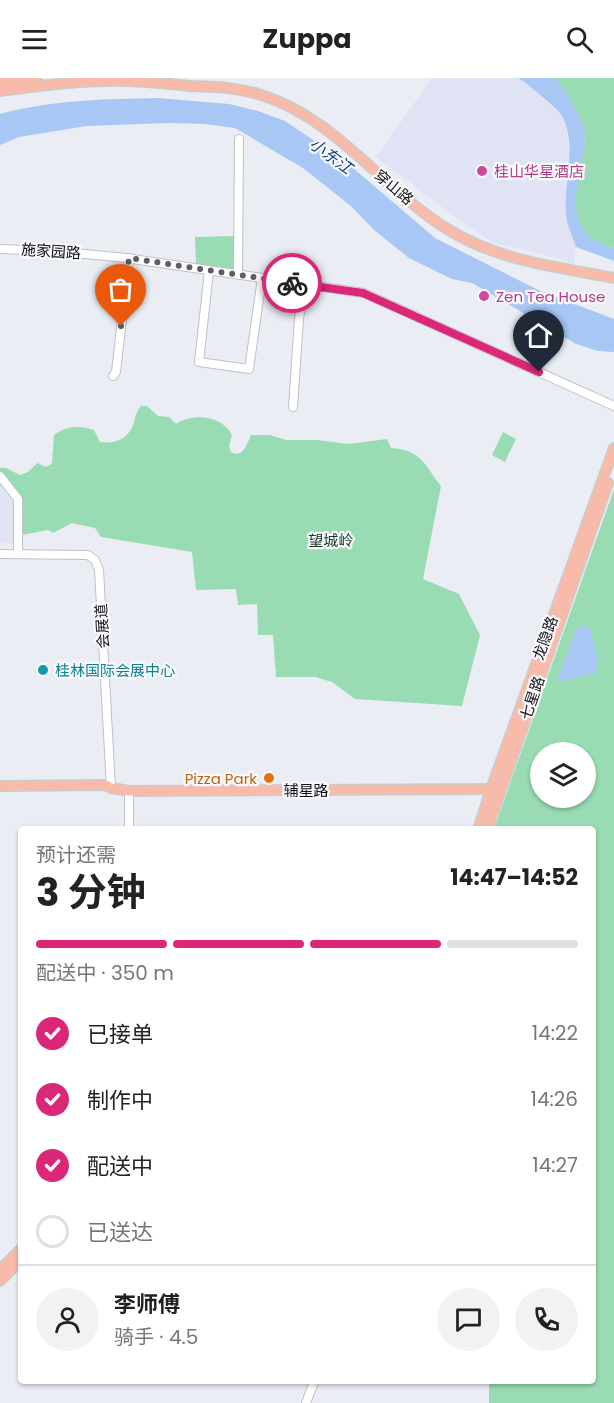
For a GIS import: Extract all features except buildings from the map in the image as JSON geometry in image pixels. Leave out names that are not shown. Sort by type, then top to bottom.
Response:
[{"type":"main road","points":[[0,82],[37,78]]},
{"type":"main road","name":"穿山路","points":[[163,78],[182,85]]},
{"type":"main road","name":"穿山路","points":[[0,91],[105,81],[230,89],[258,94],[284,105],[333,135],[423,211],[448,230],[476,246],[513,258],[614,278]]},
{"type":"main road","name":"龙隐路","points":[[480,826],[496,789],[614,448]]},
{"type":"main road","name":"七星路","points":[[488,826],[496,789],[614,465]]},
{"type":"main road","name":"辅星路","points":[[0,786],[106,785],[111,788],[129,790],[496,789]]},
{"type":"main road","name":"辅星路","points":[[0,791],[105,791],[111,788]]},
{"type":"main road","points":[[0,1268],[18,1252]]},
{"type":"main road","points":[[0,1281],[18,1263]]},
{"type":"street","points":[[238,275],[239,139]]},
{"type":"street","name":"施家园路","points":[[0,249],[129,258],[363,293],[614,406]]},
{"type":"street","points":[[113,376],[116,372],[129,258]]},
{"type":"street","points":[[209,271],[199,362],[249,369],[262,278]]},
{"type":"street","points":[[293,407],[299,318],[306,285]]},
{"type":"street","points":[[0,476],[18,499],[18,554]]},
{"type":"street","name":"会展道","points":[[0,554],[88,555],[95,560],[99,570],[111,788]]},
{"type":"street","points":[[129,790],[129,826]]},
{"type":"street","points":[[306,1403],[314,1384]]},
{"type":"shaded area","name":"桂山华星酒店","points":[[432,78],[518,78],[561,113],[566,126],[570,155],[567,220],[576,247],[574,265],[561,259],[494,243],[463,223],[376,157]]},
{"type":"shaded area","points":[[0,484],[15,503],[13,544],[0,543]]},
{"type":"green space","points":[[555,78],[614,78],[614,248],[597,241],[586,233],[579,222],[576,197],[585,135],[572,106]]},
{"type":"green space","points":[[236,236],[236,270],[196,265],[195,237]]},
{"type":"green space","name":"望城岭","points":[[141,406],[147,406],[158,416],[169,417],[176,424],[198,417],[221,423],[232,435],[229,446],[231,452],[235,454],[244,450],[251,435],[270,435],[286,440],[317,440],[349,444],[387,439],[391,448],[416,455],[441,486],[423,579],[459,594],[480,635],[462,706],[355,699],[332,682],[315,677],[276,677],[273,635],[258,635],[257,604],[238,605],[236,589],[196,590],[192,552],[101,537],[95,528],[72,523],[53,533],[48,530],[22,535],[22,498],[0,472],[0,468],[6,468],[20,475],[28,472],[37,463],[46,467],[52,464],[54,435],[68,428],[83,427],[94,430],[100,442],[120,440],[130,430]]},
{"type":"green space","points":[[503,432],[516,439],[505,462],[492,455]]},
{"type":"green space","points":[[614,489],[614,1403],[489,1403],[489,1384],[596,1384],[596,826],[495,826]]},
{"type":"water","points":[[518,78],[555,78],[577,113],[585,136],[576,197],[579,222],[586,233],[597,241],[614,248],[614,261],[576,247],[567,221],[566,208],[569,154],[567,129],[556,108]]},
{"type":"water","name":"小东江","points":[[158,98],[229,104],[285,121],[346,162],[435,238],[540,291],[614,319],[614,352],[598,351],[576,344],[472,283],[452,279],[409,258],[374,230],[352,207],[303,168],[235,128],[168,123],[86,126],[19,137],[0,145],[0,114],[59,103]]},
{"type":"water","points":[[582,625],[590,629],[595,645],[597,668],[595,673],[562,681],[557,680],[576,630]]},
{"type":"way so far","points":[[121,326],[129,258],[292,283]]},
{"type":"place","name":"桂山华星酒店","points":[[482,171]]},
{"type":"place","name":"Zen Tea House","points":[[484,296]]},
{"type":"place","name":"桂林国际会展中心","points":[[43,670]]},
{"type":"place","name":"Pizza Park","points":[[269,778]]},
{"type":"route","points":[[292,283],[363,293],[539,372]]}]
